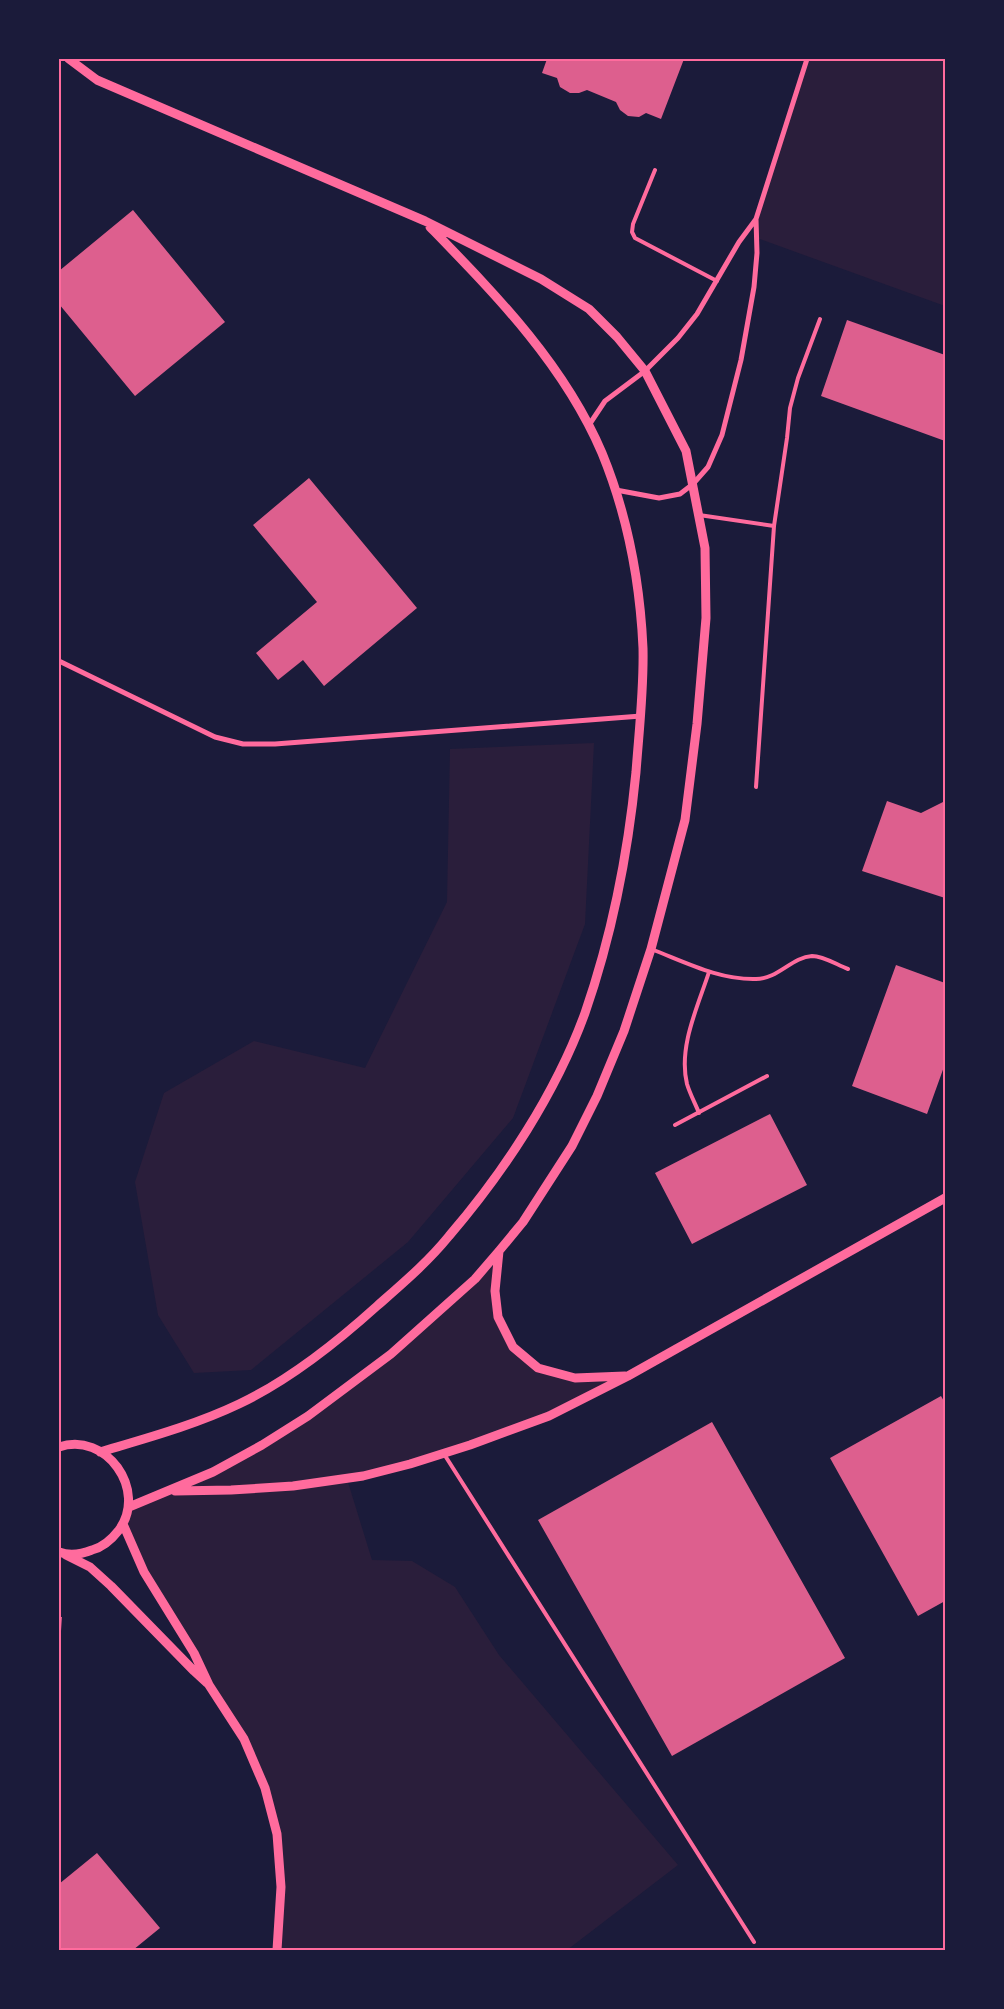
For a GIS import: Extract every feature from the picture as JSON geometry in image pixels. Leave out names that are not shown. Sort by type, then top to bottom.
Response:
[{"type":"street","points":[[69,59],[98,80],[425,221],[541,279],[589,308],[617,337],[645,371],[686,450],[705,548],[706,618],[697,724],[685,820],[651,949],[624,1031],[598,1096],[572,1146],[548,1185],[499,1251],[475,1279],[434,1318],[343,1391],[262,1445],[213,1472],[129,1507]]},
{"type":"street","points":[[589,425],[605,401],[662,356],[697,314],[739,242],[756,219],[807,59]]},
{"type":"street","points":[[616,490],[659,498],[680,494],[693,484],[708,467],[722,435],[732,401],[754,287],[757,253],[756,219]]},
{"type":"street","points":[[100,1452],[191,1424],[241,1403],[286,1378],[366,1316],[412,1275],[448,1239],[510,1156],[560,1071],[584,1016],[604,954],[617,897],[632,809],[641,716],[643,649],[638,593],[628,536],[616,490],[601,451],[589,425],[561,377],[504,304],[425,221]]},
{"type":"street","points":[[59,661],[215,737],[243,744],[275,744],[641,716]]},
{"type":"street","points":[[169,1491],[294,1486],[363,1476],[444,1454],[549,1416],[628,1376],[945,1198]]},
{"type":"street","points":[[499,1251],[495,1291],[498,1317],[513,1347],[538,1368],[575,1378],[628,1376]]},
{"type":"street","points":[[59,1446],[79,1444],[100,1452],[111,1459],[122,1472],[128,1489],[129,1507],[123,1524],[113,1538],[99,1548],[81,1554],[60,1553]]},
{"type":"street","points":[[123,1524],[144,1572],[194,1653],[209,1685],[244,1739],[265,1788],[277,1834],[281,1887],[277,1950]]},
{"type":"street","points":[[60,1553],[90,1567],[209,1685]]},
{"type":"lane","points":[[655,170],[633,224],[632,232],[635,238],[717,281]]},
{"type":"lane","points":[[756,787],[774,526],[790,408],[798,378],[820,319]]},
{"type":"lane","points":[[699,515],[774,526]]},
{"type":"lane","points":[[651,949],[709,972],[732,978],[759,980],[803,958],[812,956],[820,957],[848,969]]},
{"type":"lane","points":[[698,1113],[687,1083],[685,1059],[688,1038],[709,972]]},
{"type":"lane","points":[[675,1125],[767,1076]]},
{"type":"lane","points":[[444,1454],[754,1942]]},
{"type":"shaded area","points":[[807,59],[945,59],[945,306],[757,238],[756,219]]},
{"type":"shaded area","points":[[594,743],[585,924],[513,1118],[408,1242],[251,1370],[194,1373],[158,1315],[135,1182],[164,1093],[254,1041],[365,1068],[447,902],[450,749]]},
{"type":"shaded area","points":[[499,1251],[498,1317],[513,1347],[538,1368],[575,1378],[628,1376],[549,1416],[470,1445],[347,1479],[372,1560],[412,1561],[455,1587],[499,1655],[678,1865],[567,1950],[277,1950],[277,1834],[244,1739],[157,1593],[123,1524],[129,1507],[213,1472],[350,1386]]},
{"type":"building","points":[[547,59],[684,59],[661,119],[646,113],[639,117],[628,116],[620,110],[616,102],[587,90],[579,93],[570,93],[560,87],[557,78],[542,73]]},
{"type":"building","points":[[133,210],[225,322],[135,396],[59,304],[59,271]]},
{"type":"building","points":[[847,320],[945,355],[945,441],[821,396]]},
{"type":"building","points":[[309,478],[417,608],[324,686],[303,660],[278,680],[256,653],[317,602],[253,525]]},
{"type":"building","points":[[945,798],[945,898],[862,871],[887,801],[921,813],[943,802]]},
{"type":"building","points":[[896,965],[945,983],[945,1064],[927,1114],[852,1086]]},
{"type":"building","points":[[770,1114],[807,1185],[692,1244],[655,1173]]},
{"type":"building","points":[[941,1396],[945,1403],[945,1601],[918,1616],[830,1458]]},
{"type":"building","points":[[712,1422],[845,1658],[672,1756],[538,1520]]},
{"type":"building","points":[[59,1617],[62,1617],[60,1645],[59,1645]]},
{"type":"building","points":[[97,1853],[160,1928],[133,1950],[59,1950],[59,1884]]}]
